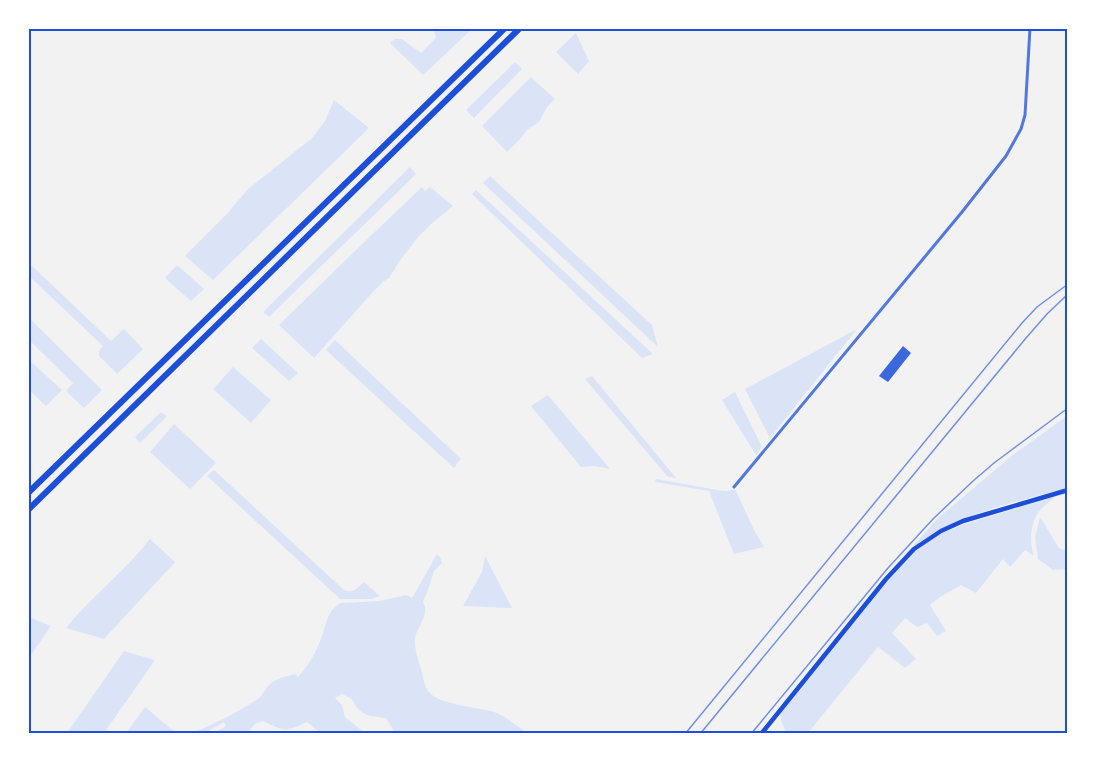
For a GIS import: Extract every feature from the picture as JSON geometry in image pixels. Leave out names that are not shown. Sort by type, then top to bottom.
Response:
[{"type":"highway","points":[[28,493],[505,28]]},
{"type":"highway","points":[[28,510],[520,28]]},
{"type":"main road","points":[[761,734],[886,579],[914,549],[949,527],[1004,508],[1068,490]]},
{"type":"street","points":[[734,487],[963,212],[1006,156],[1021,129],[1025,115],[1030,28]]},
{"type":"shaded area","points":[[434,29],[472,29],[423,75],[390,43],[395,39],[402,39],[421,53],[436,38]]},
{"type":"shaded area","points":[[576,33],[589,61],[578,74],[556,52]]},
{"type":"shaded area","points":[[515,62],[522,69],[474,118],[466,110]]},
{"type":"shaded area","points":[[531,77],[555,99],[547,107],[539,122],[527,130],[507,152],[482,126]]},
{"type":"shaded area","points":[[334,100],[369,128],[213,280],[185,256],[248,189],[312,138],[325,121]]},
{"type":"shaded area","points":[[410,167],[416,174],[398,192],[269,317],[263,312]]},
{"type":"shaded area","points":[[490,176],[652,325],[658,347],[483,183]]},
{"type":"shaded area","points":[[422,187],[425,191],[430,187],[453,206],[418,237],[389,278],[371,294],[314,358],[279,325]]},
{"type":"shaded area","points":[[476,190],[653,354],[642,358],[472,194]]},
{"type":"shaded area","points":[[29,263],[111,341],[124,329],[143,349],[117,374],[99,356],[99,351],[103,346],[29,276]]},
{"type":"shaded area","points":[[177,265],[204,289],[191,301],[165,278]]},
{"type":"shaded area","points":[[29,318],[102,390],[84,408],[66,391],[73,383],[29,340]]},
{"type":"shaded area","points":[[857,329],[770,438],[745,389]]},
{"type":"shaded area","points":[[261,339],[298,373],[289,381],[252,348]]},
{"type":"shaded area","points":[[335,340],[461,459],[454,468],[326,350]]},
{"type":"shaded area","points":[[28,359],[62,390],[46,406],[29,390]]},
{"type":"shaded area","points":[[233,367],[271,400],[251,423],[213,389]]},
{"type":"shaded area","points":[[592,376],[676,478],[668,477],[585,379]]},
{"type":"shaded area","points":[[735,392],[762,447],[756,455],[722,400]]},
{"type":"shaded area","points":[[548,395],[610,469],[595,466],[581,467],[531,406]]},
{"type":"shaded area","points":[[161,412],[167,416],[140,443],[135,437]]},
{"type":"shaded area","points":[[1067,416],[1067,488],[1001,506],[958,521],[919,543],[902,558],[937,519],[1014,454]]},
{"type":"shaded area","points":[[174,424],[216,463],[190,489],[150,452]]},
{"type":"shaded area","points":[[214,470],[344,590],[353,591],[364,582],[380,596],[372,599],[340,599],[207,476]]},
{"type":"shaded area","points":[[656,479],[723,491],[735,489],[764,547],[734,554],[709,491],[655,482]]},
{"type":"shaded area","points":[[1056,496],[1037,514],[1031,538],[1034,556],[1025,550],[1010,567],[1003,559],[976,593],[961,585],[930,605],[946,631],[937,636],[927,623],[917,627],[905,618],[892,633],[916,659],[905,668],[878,647],[808,733],[786,733],[780,713],[879,590],[915,551],[939,535],[962,525]]},
{"type":"shaded area","points":[[1040,517],[1059,548],[1067,550],[1067,569],[1053,570],[1038,559],[1035,537]]},
{"type":"shaded area","points":[[150,539],[175,562],[104,639],[66,628],[130,562]]},
{"type":"shaded area","points":[[437,554],[442,563],[434,571],[423,602],[424,617],[415,641],[428,691],[440,699],[499,714],[530,733],[395,733],[386,718],[362,712],[352,699],[342,694],[335,698],[342,705],[345,717],[365,733],[321,733],[307,722],[285,729],[263,721],[256,723],[247,733],[214,733],[226,726],[224,722],[205,733],[193,733],[249,705],[275,681],[295,674],[298,677],[315,653],[329,616],[336,606],[341,603],[379,601],[406,595],[412,598]]},
{"type":"shaded area","points":[[485,556],[512,608],[463,606],[482,572]]},
{"type":"shaded area","points":[[29,617],[51,626],[29,658]]},
{"type":"shaded area","points":[[124,651],[155,660],[104,733],[67,733]]},
{"type":"shaded area","points":[[145,707],[176,733],[126,733]]},
{"type":"building","points":[[903,346],[911,353],[888,382],[879,376]]},
{"type":"railway","points":[[685,734],[1022,323],[1037,307],[1068,284]]},
{"type":"railway","points":[[700,734],[1026,338],[1068,294]]},
{"type":"railway","points":[[751,734],[888,568],[933,519],[994,463],[1068,408]]}]
